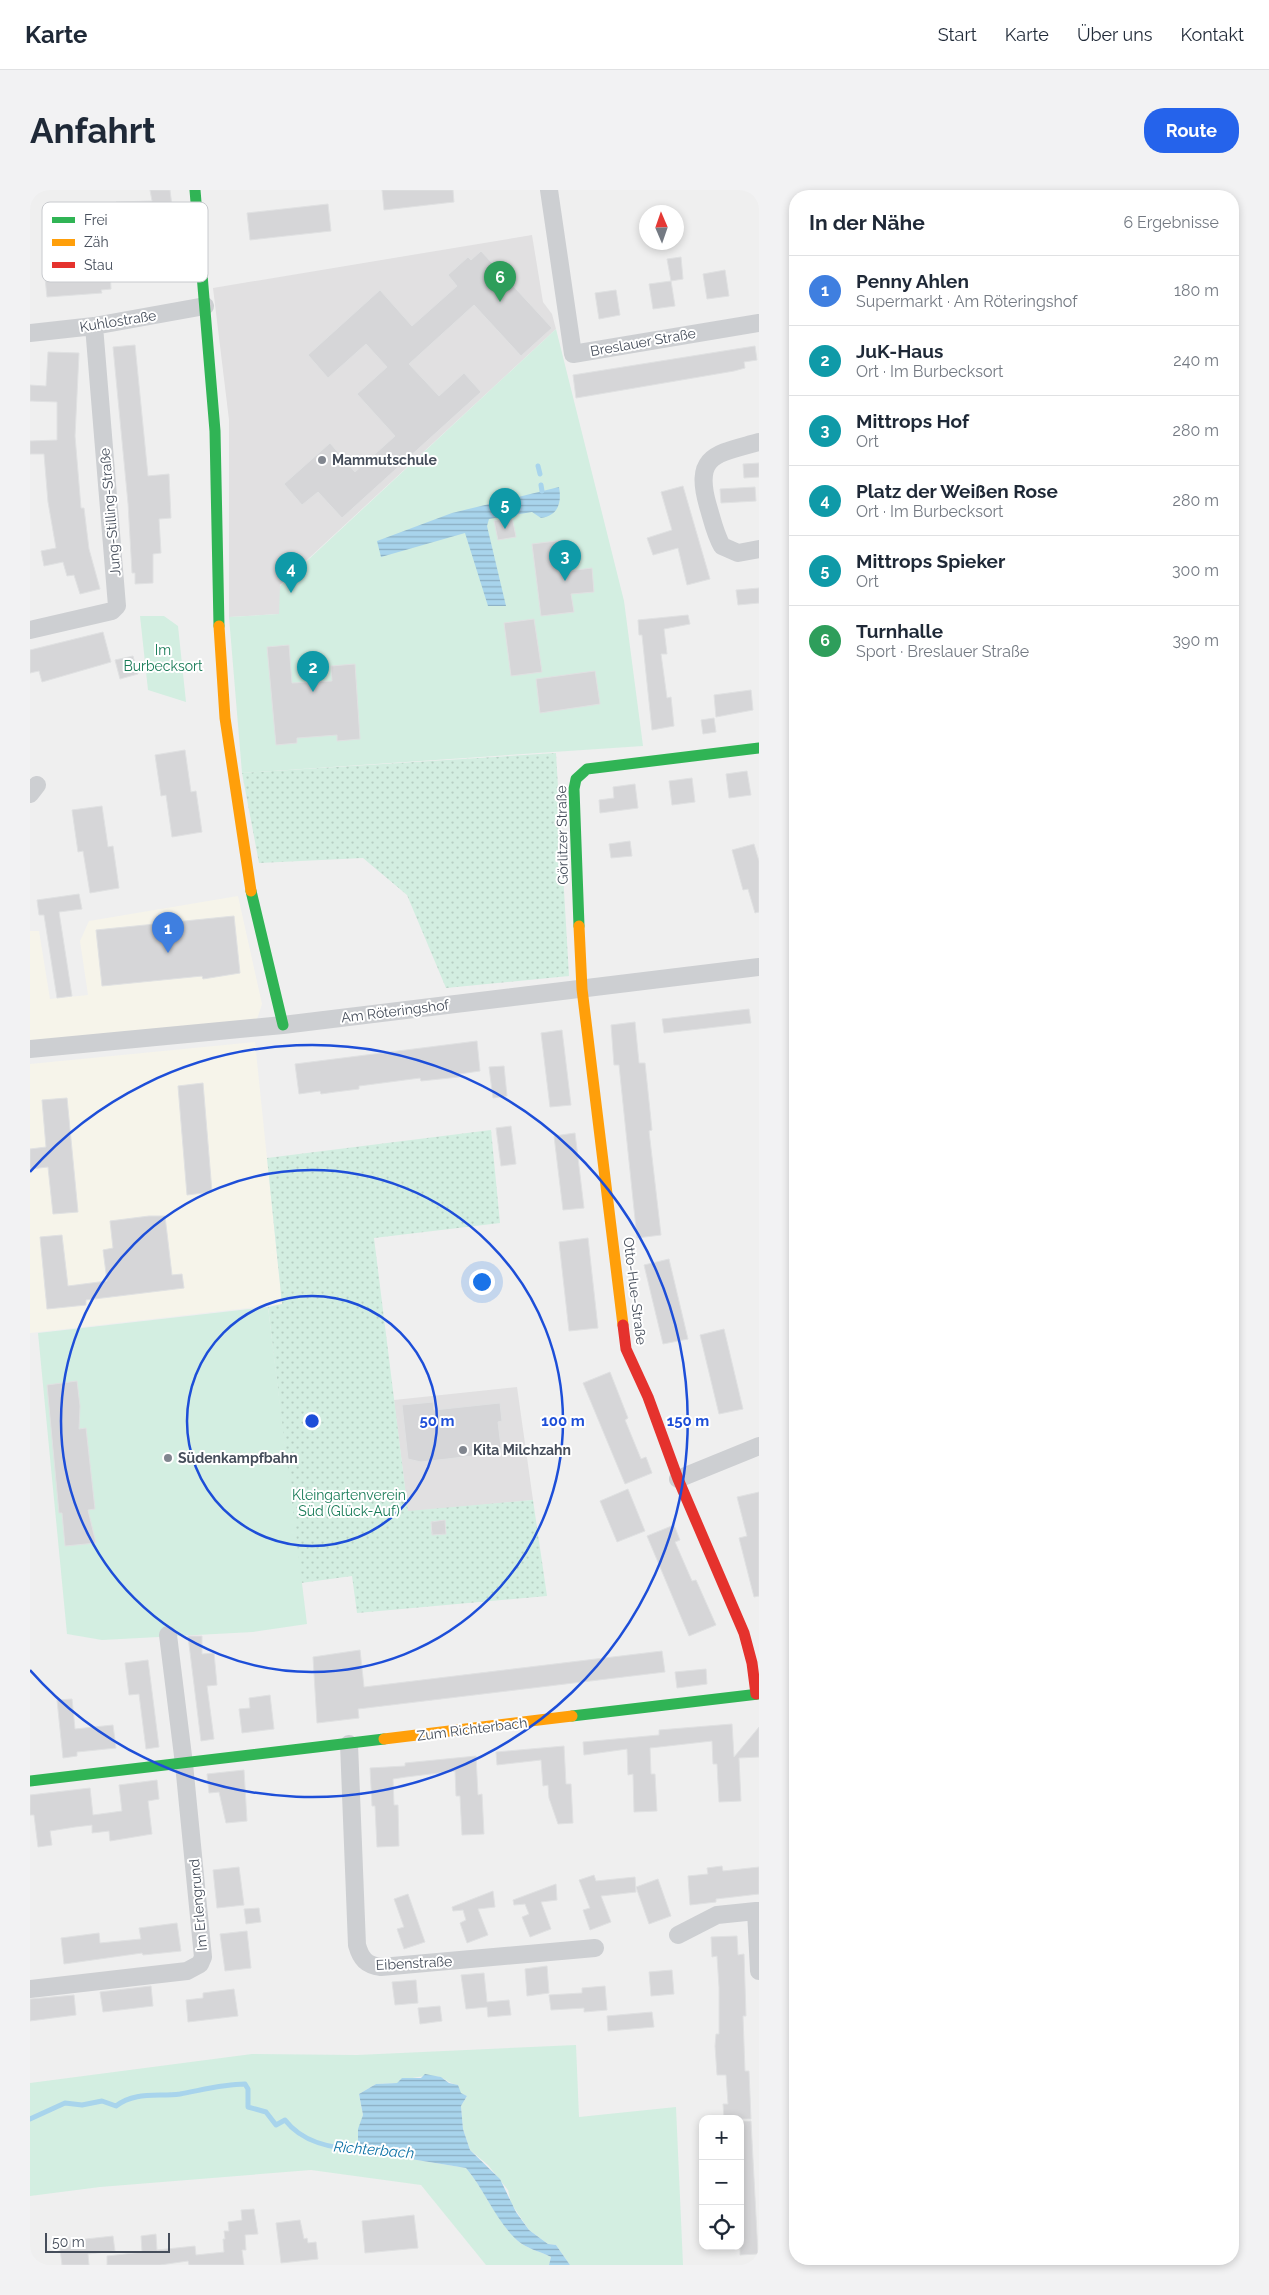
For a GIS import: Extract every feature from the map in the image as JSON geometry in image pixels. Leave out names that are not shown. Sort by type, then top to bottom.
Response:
[{"type":"street","name":"Breslauer Straße","points":[[549,190],[573,354],[759,323]]},
{"type":"street","points":[[203,282],[215,431],[218,642],[225,718],[249,885],[283,1025]]},
{"type":"street","name":"Kuhlostraße","points":[[30,333],[94,326],[205,306]]},
{"type":"street","name":"Jung-Stilling-Straße","points":[[30,630],[112,612],[117,606],[94,326]]},
{"type":"street","points":[[759,442],[714,457],[706,467],[703,484],[722,546],[738,553],[759,549]]},
{"type":"street","name":"Görlitzer Straße","points":[[582,989],[574,789],[579,775],[592,768],[759,748]]},
{"type":"street","name":"Am Röteringshof","points":[[30,1049],[283,1025],[759,967]]},
{"type":"street","name":"Otto-Hue-Straße","points":[[582,989],[626,1349],[648,1397],[678,1479],[744,1633],[758,1694]]},
{"type":"street","points":[[678,1479],[759,1446]]},
{"type":"street","points":[[168,1635],[184,1764]]},
{"type":"street","name":"Zum Richterbach","points":[[30,1781],[758,1694]]},
{"type":"street","name":"Eibenstraße","points":[[349,1744],[357,1945],[363,1960],[370,1966],[381,1967],[595,1948]]},
{"type":"street","name":"Im Erlengrund","points":[[30,1989],[188,1970],[200,1964],[203,1951],[184,1764]]},
{"type":"street","points":[[678,1935],[717,1915],[758,1911],[759,1971]]},
{"type":"shaded area","name":"Mammutschule","points":[[532,235],[543,302],[552,314],[556,329],[280,585],[280,614],[229,617],[229,420],[213,288]]},
{"type":"shaded area","points":[[238,896],[262,1004],[257,1019],[30,1042],[30,931],[39,931],[50,999],[88,995],[80,941],[89,921]]},
{"type":"shaded area","points":[[255,1042],[282,1304],[30,1333],[30,1064]]},
{"type":"shaded area","name":"Kita Milchzahn","points":[[517,1387],[533,1500],[408,1512],[394,1400]]},
{"type":"green space","points":[[556,329],[624,601],[643,746],[242,773],[229,617],[279,614],[280,586]]},
{"type":"green space","name":"Im Burbecksort","points":[[140,616],[164,616],[178,626],[186,702],[148,690]]},
{"type":"green space","points":[[556,753],[569,976],[446,988],[407,895],[363,858],[259,863],[242,773]]},
{"type":"green space","name":"Kleingartenverein Süd (Glück-Auf)","points":[[491,1130],[500,1223],[374,1238],[408,1511],[533,1500],[547,1596],[357,1613],[352,1576],[301,1583],[268,1307],[282,1304],[267,1158]]},
{"type":"green space","name":"Südenkampfbahn","points":[[268,1307],[307,1624],[253,1632],[102,1640],[67,1634],[38,1333]]},
{"type":"green space","points":[[576,2045],[579,2117],[676,2107],[683,2265],[570,2265],[556,2245],[548,2244],[529,2230],[511,2203],[508,2190],[488,2165],[470,2150],[463,2129],[461,2106],[467,2096],[460,2093],[458,2085],[436,2076],[414,2078],[399,2081],[398,2083],[376,2084],[359,2094],[363,2115],[358,2133],[358,2143],[353,2145],[354,2152],[386,2155],[466,2168],[514,2237],[529,2248],[551,2257],[549,2265],[486,2265],[421,2185],[311,2170],[100,2187],[30,2196],[30,2083],[252,2054],[357,2055]]},
{"type":"water","points":[[559,487],[560,498],[558,507],[547,517],[541,518],[532,512],[489,519],[487,526],[506,606],[488,606],[465,533],[381,557],[377,541],[452,513]]},
{"type":"water","points":[[425,2074],[441,2077],[449,2083],[458,2085],[461,2093],[467,2096],[461,2106],[463,2129],[470,2150],[500,2179],[516,2212],[529,2230],[548,2244],[556,2245],[570,2265],[549,2265],[551,2257],[525,2246],[514,2237],[499,2219],[466,2168],[386,2155],[354,2153],[353,2145],[358,2142],[358,2129],[363,2115],[359,2094],[376,2084],[397,2083],[402,2078],[421,2078]]},
{"type":"building","points":[[150,190],[170,190],[172,202],[116,202],[152,201]]},
{"type":"building","points":[[382,190],[453,190],[454,202],[384,210]]},
{"type":"building","points":[[328,204],[331,231],[250,240],[247,213]]},
{"type":"building","points":[[481,251],[552,328],[521,356],[474,305],[409,364],[439,396],[464,373],[481,392],[342,518],[318,492],[302,505],[284,484],[330,443],[355,472],[395,436],[357,394],[387,367],[366,344],[328,378],[308,355],[380,290],[412,326],[457,286],[448,275],[468,257],[471,260]]},
{"type":"building","points":[[681,257],[683,279],[671,281],[667,259]]},
{"type":"building","points":[[725,270],[729,296],[707,299],[703,274]]},
{"type":"building","points":[[671,281],[675,306],[653,309],[649,284]]},
{"type":"building","points":[[45,282],[111,282],[111,289],[101,290],[102,293],[47,297]]},
{"type":"building","points":[[616,290],[620,315],[599,319],[595,293]]},
{"type":"building","points":[[135,345],[148,476],[169,474],[171,518],[159,519],[161,553],[153,554],[153,583],[135,584],[135,573],[132,573],[128,503],[113,347]]},
{"type":"building","points":[[755,346],[757,360],[744,362],[745,368],[576,398],[573,375]]},
{"type":"building","points":[[48,352],[79,353],[75,436],[81,508],[84,508],[89,549],[100,589],[80,594],[74,575],[67,576],[63,562],[44,566],[41,551],[56,548],[48,502],[44,454],[30,454],[30,441],[57,440],[57,402],[30,401],[30,385],[46,386]]},
{"type":"building","points":[[759,463],[759,477],[744,478],[743,464]]},
{"type":"building","points":[[683,486],[710,579],[687,585],[678,548],[653,555],[647,538],[672,530],[661,492]]},
{"type":"building","points":[[755,487],[756,501],[721,503],[720,489]]},
{"type":"building","points":[[512,517],[516,537],[498,540],[494,521]]},
{"type":"building","points":[[565,540],[569,571],[592,568],[594,592],[571,594],[574,612],[541,616],[532,544]]},
{"type":"building","points":[[759,588],[759,603],[738,605],[736,590]]},
{"type":"building","points":[[688,615],[690,624],[664,629],[667,654],[661,654],[667,698],[671,697],[674,726],[652,730],[642,635],[639,635],[638,620]]},
{"type":"building","points":[[534,619],[542,672],[511,676],[504,623]]},
{"type":"building","points":[[103,632],[111,662],[42,682],[39,671],[30,673],[30,650]]},
{"type":"building","points":[[289,645],[292,683],[332,681],[331,666],[355,664],[360,739],[337,741],[337,735],[297,738],[297,743],[276,745],[267,647]]},
{"type":"building","points":[[133,656],[138,674],[120,679],[115,660]]},
{"type":"building","points":[[595,671],[600,704],[540,713],[536,679]]},
{"type":"building","points":[[751,690],[753,710],[716,717],[714,695]]},
{"type":"building","points":[[714,718],[716,732],[703,734],[701,720]]},
{"type":"building","points":[[185,750],[191,792],[196,791],[202,832],[172,837],[166,795],[161,796],[155,755]]},
{"type":"building","points":[[747,771],[751,795],[729,798],[726,774]]},
{"type":"building","points":[[692,778],[695,802],[672,805],[669,781]]},
{"type":"building","points":[[635,784],[638,808],[600,813],[599,800],[614,798],[613,787]]},
{"type":"building","points":[[102,806],[108,847],[113,846],[119,888],[90,893],[83,851],[78,852],[72,810]]},
{"type":"building","points":[[630,841],[632,856],[611,858],[609,844]]},
{"type":"building","points":[[754,844],[759,861],[759,912],[755,913],[748,889],[743,890],[732,850]]},
{"type":"building","points":[[79,894],[82,909],[59,912],[72,996],[57,998],[44,915],[39,915],[37,900]]},
{"type":"building","points":[[234,916],[240,973],[203,979],[202,976],[102,986],[96,930]]},
{"type":"building","points":[[749,1009],[751,1023],[664,1033],[662,1019]]},
{"type":"building","points":[[635,1022],[639,1063],[645,1063],[652,1130],[649,1131],[661,1235],[637,1238],[619,1065],[614,1065],[611,1025]]},
{"type":"building","points":[[562,1030],[571,1105],[550,1107],[541,1033]]},
{"type":"building","points":[[477,1041],[480,1071],[459,1074],[459,1077],[421,1081],[420,1078],[359,1086],[359,1089],[321,1094],[320,1091],[299,1094],[295,1064]]},
{"type":"building","points":[[504,1066],[507,1096],[493,1098],[489,1067]]},
{"type":"building","points":[[203,1083],[212,1192],[187,1195],[178,1086]]},
{"type":"building","points":[[67,1098],[78,1212],[53,1214],[48,1167],[30,1169],[30,1149],[46,1147],[42,1100]]},
{"type":"building","points":[[511,1126],[516,1164],[501,1166],[496,1128]]},
{"type":"building","points":[[575,1133],[584,1208],[563,1210],[554,1136]]},
{"type":"building","points":[[165,1216],[172,1275],[182,1274],[184,1288],[86,1300],[86,1305],[47,1309],[40,1237],[62,1235],[68,1286],[107,1281],[103,1250],[113,1248],[110,1221]]},
{"type":"building","points":[[588,1238],[598,1328],[569,1331],[559,1242]]},
{"type":"building","points":[[669,1259],[688,1339],[663,1344],[644,1265]]},
{"type":"building","points":[[724,1329],[743,1409],[719,1414],[700,1335]]},
{"type":"building","points":[[610,1372],[628,1418],[625,1420],[641,1459],[646,1457],[652,1473],[625,1484],[583,1383]]},
{"type":"building","points":[[77,1381],[80,1406],[79,1429],[86,1428],[95,1509],[88,1510],[96,1543],[65,1546],[62,1513],[59,1513],[47,1385]]},
{"type":"building","points":[[433,1402],[434,1410],[500,1403],[502,1421],[498,1422],[501,1447],[498,1453],[421,1462],[408,1459],[402,1405]]},
{"type":"building","points":[[628,1489],[645,1531],[617,1542],[600,1501]]},
{"type":"building","points":[[759,1492],[759,1596],[754,1597],[739,1538],[747,1536],[737,1497]]},
{"type":"building","points":[[445,1520],[446,1534],[432,1535],[431,1522]]},
{"type":"building","points":[[674,1525],[680,1540],[675,1542],[692,1581],[696,1580],[716,1625],[689,1636],[647,1536]]},
{"type":"building","points":[[188,1636],[202,1636],[202,1654],[214,1653],[217,1685],[207,1686],[214,1739],[201,1741]]},
{"type":"building","points":[[360,1650],[364,1687],[662,1651],[665,1672],[358,1709],[359,1718],[317,1723],[313,1657]]},
{"type":"building","points":[[148,1660],[159,1747],[146,1749],[139,1694],[129,1695],[125,1663]]},
{"type":"building","points":[[706,1669],[707,1684],[677,1688],[675,1672]]},
{"type":"building","points":[[270,1695],[274,1729],[242,1733],[239,1709],[250,1708],[249,1698]]},
{"type":"building","points":[[72,1699],[75,1729],[113,1725],[116,1748],[77,1752],[77,1756],[63,1758],[57,1700]]},
{"type":"building","points":[[732,1724],[734,1757],[759,1727],[759,1757],[739,1758],[741,1801],[719,1802],[717,1764],[713,1764],[712,1741],[650,1748],[651,1774],[655,1774],[657,1811],[634,1812],[633,1774],[628,1775],[627,1749],[584,1755],[583,1742],[659,1735],[659,1730]]},
{"type":"building","points":[[564,1746],[566,1784],[571,1784],[573,1823],[558,1824],[549,1798],[548,1785],[543,1786],[541,1760],[497,1765],[496,1752]]},
{"type":"building","points":[[476,1756],[478,1795],[482,1794],[484,1834],[462,1835],[460,1796],[456,1796],[455,1771],[393,1779],[394,1805],[398,1805],[399,1846],[377,1847],[375,1806],[372,1806],[370,1768],[405,1766],[405,1763]]},
{"type":"building","points":[[244,1770],[247,1821],[226,1823],[219,1792],[209,1793],[207,1774]]},
{"type":"building","points":[[157,1780],[159,1799],[148,1801],[152,1834],[110,1841],[109,1831],[92,1833],[92,1825],[50,1831],[52,1845],[38,1847],[34,1815],[30,1815],[30,1795],[90,1788],[93,1815],[122,1811],[119,1785]]},
{"type":"building","points":[[722,1866],[723,1871],[759,1867],[759,1894],[716,1899],[716,1902],[690,1905],[688,1876],[708,1874],[707,1868]]},
{"type":"building","points":[[239,1867],[244,1905],[217,1908],[213,1870]]},
{"type":"building","points":[[594,1875],[596,1881],[635,1877],[636,1892],[601,1896],[611,1922],[590,1930],[583,1910],[590,1908],[579,1880]]},
{"type":"building","points":[[658,1879],[671,1916],[649,1924],[636,1887]]},
{"type":"building","points":[[556,1884],[557,1900],[541,1902],[551,1929],[530,1937],[522,1917],[529,1914],[525,1904],[514,1905],[513,1900]]},
{"type":"building","points":[[493,1891],[495,1907],[478,1909],[488,1935],[467,1943],[460,1923],[466,1920],[463,1910],[453,1911],[452,1907]]},
{"type":"building","points":[[408,1894],[425,1942],[404,1949],[397,1929],[404,1927],[394,1899]]},
{"type":"building","points":[[259,1908],[261,1922],[246,1924],[244,1909]]},
{"type":"building","points":[[177,1923],[181,1951],[143,1955],[142,1953],[64,1964],[61,1938],[99,1933],[100,1943],[141,1939],[139,1928]]},
{"type":"building","points":[[247,1931],[251,1968],[225,1971],[220,1934]]},
{"type":"building","points":[[737,1936],[738,1955],[744,1954],[746,2016],[743,2016],[745,2071],[749,2071],[751,2119],[744,2119],[744,2115],[724,2115],[723,2104],[728,2104],[726,2075],[717,2075],[715,2046],[716,2034],[719,2034],[719,1987],[717,1956],[712,1957],[711,1937]]},
{"type":"building","points":[[547,1966],[549,1993],[527,1996],[525,1969]]},
{"type":"building","points":[[672,1970],[674,1994],[651,1996],[649,1972]]},
{"type":"building","points":[[484,1973],[487,2002],[509,2000],[511,2015],[488,2017],[487,2007],[466,2009],[461,1975]]},
{"type":"building","points":[[416,1980],[418,2003],[395,2005],[392,1982]]},
{"type":"building","points":[[151,1986],[153,2006],[103,2012],[100,1992]]},
{"type":"building","points":[[605,1986],[607,2010],[584,2012],[584,2008],[551,2010],[549,1995],[582,1993],[582,1988]]},
{"type":"building","points":[[234,1989],[238,2016],[188,2022],[186,2000],[203,1998],[203,1993]]},
{"type":"building","points":[[74,1995],[76,2015],[30,2021],[30,1999]]},
{"type":"building","points":[[440,2006],[442,2021],[420,2024],[418,2008]]},
{"type":"building","points":[[652,2012],[654,2027],[608,2031],[607,2016]]},
{"type":"building","points":[[744,2121],[751,2121],[758,2254],[740,2255],[740,2250],[744,2250]]},
{"type":"building","points":[[254,2209],[258,2234],[245,2235],[246,2250],[242,2250],[244,2265],[189,2265],[188,2261],[160,2265],[107,2265],[107,2256],[142,2252],[141,2236],[156,2234],[157,2250],[195,2246],[196,2255],[224,2252],[224,2231],[229,2231],[228,2222],[242,2220],[241,2210]]},
{"type":"building","points":[[414,2215],[418,2248],[365,2253],[362,2221]]},
{"type":"building","points":[[300,2220],[304,2239],[307,2238],[308,2243],[316,2242],[318,2259],[281,2263],[276,2223]]},
{"type":"building","points":[[113,2236],[115,2251],[88,2254],[89,2265],[62,2265],[59,2242]]},
{"type":"waterway","points":[[538,466],[540,474]]},
{"type":"waterway","points":[[541,485],[542,491]]},
{"type":"waterway","name":"Richterbach","points":[[30,2119],[65,2103],[82,2105],[102,2101],[116,2106],[123,2101],[139,2096],[172,2095],[221,2086],[245,2084],[248,2089],[248,2107],[266,2112],[276,2125],[285,2120],[300,2134],[318,2143],[339,2148],[360,2149]]},
{"type":"traffic: fast","points":[[195,190],[196,202]]},
{"type":"traffic: fast","points":[[203,282],[215,431],[219,626]]},
{"type":"traffic: fast","points":[[579,926],[574,789],[576,779],[587,769],[759,748]]},
{"type":"traffic: fast","points":[[251,891],[283,1025]]},
{"type":"traffic: fast","points":[[572,1716],[759,1694]]},
{"type":"traffic: fast","points":[[30,1781],[384,1739]]},
{"type":"traffic: slow","points":[[219,626],[225,718],[251,891]]},
{"type":"traffic: slow","points":[[579,926],[582,989],[623,1325]]},
{"type":"traffic: slow","points":[[384,1739],[572,1716]]},
{"type":"traffic: jam","points":[[623,1325],[626,1349],[648,1397],[678,1479],[744,1633],[752,1663],[756,1694]]},
{"type":"place","name":"Turnhalle","points":[[500,302]]},
{"type":"place","name":"Mammutschule","points":[[322,460]]},
{"type":"place","name":"Mittrops Spieker","points":[[505,529]]},
{"type":"place","name":"Mittrops Hof","points":[[565,581]]},
{"type":"place","name":"Platz der Weißen Rose","points":[[291,593]]},
{"type":"place","name":"JuK-Haus","points":[[313,692]]},
{"type":"place","name":"Penny Ahlen","points":[[168,953]]},
{"type":"place","name":"Kita Milchzahn","points":[[463,1450]]},
{"type":"place","name":"Südenkampfbahn","points":[[168,1458]]}]
